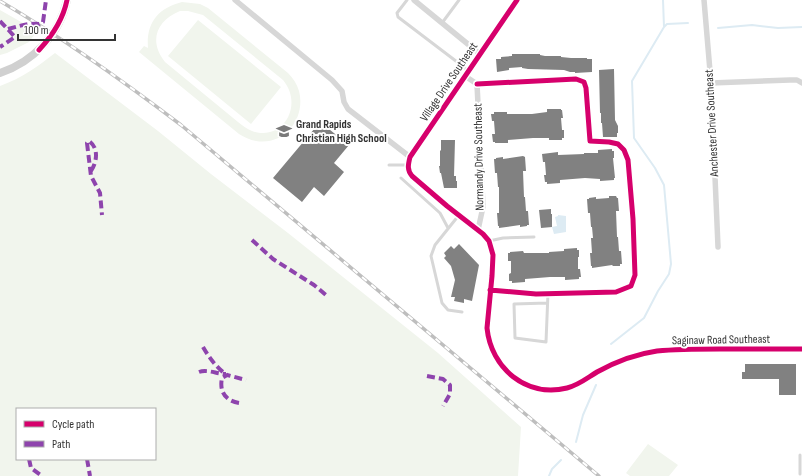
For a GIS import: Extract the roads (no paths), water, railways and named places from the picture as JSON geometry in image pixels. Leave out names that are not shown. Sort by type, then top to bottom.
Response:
[{"type":"main road","points":[[0,73],[28,60],[39,50],[57,28],[64,14],[67,0]]},
{"type":"street","points":[[235,0],[332,80],[342,91],[344,102],[348,109],[410,157]]},
{"type":"street","points":[[414,0],[480,54]]},
{"type":"street","name":"Village Drive Southeast","points":[[408,165],[410,157],[517,0]]},
{"type":"street","name":"Anchester Drive Southeast","points":[[704,0],[711,83],[718,247]]},
{"type":"street","points":[[465,76],[477,84],[576,78],[584,82],[586,88],[590,141],[618,144],[624,150],[628,160],[633,219],[635,275],[631,286],[616,292],[548,294],[490,290]]},
{"type":"street","points":[[711,83],[798,80],[802,83]]},
{"type":"street","name":"Normandy Drive Southeast","points":[[477,84],[483,207],[478,230]]},
{"type":"street","points":[[408,165],[408,172],[412,176],[478,230],[489,241]]},
{"type":"street","name":"Saginaw Road Southeast","points":[[489,241],[493,255],[487,328],[489,342],[503,368],[516,380],[534,387],[542,389],[560,389],[574,385],[607,367],[633,357],[655,352],[679,349],[802,349]]},
{"type":"lane","points":[[407,0],[397,13],[398,17],[469,71]]},
{"type":"lane","points":[[442,23],[459,0]]},
{"type":"lane","points":[[389,165],[408,165]]},
{"type":"lane","points":[[401,178],[440,213],[448,228]]},
{"type":"lane","points":[[459,215],[435,245],[431,256],[442,303],[448,310],[462,312]]},
{"type":"lane","points":[[489,241],[503,238],[534,237]]},
{"type":"lane","points":[[548,294],[548,303],[546,342],[516,338],[514,304],[548,303]]},
{"type":"lane","points":[[800,455],[800,474]]},
{"type":"waterway","points":[[611,344],[644,318],[669,274],[671,264],[664,185],[655,168],[634,138],[632,81],[664,27],[663,0]]},
{"type":"waterway","points":[[664,27],[667,24],[688,23]]},
{"type":"waterway","points":[[718,28],[752,25],[778,28],[802,27]]},
{"type":"waterway","points":[[576,442],[583,415],[596,385]]},
{"type":"waterway","points":[[549,476],[552,469],[561,460]]},
{"type":"railway","points":[[0,1],[92,60],[181,125],[599,476]]},
{"type":"place","name":"Grand Rapids Christian High School","points":[[284,131]]}]
